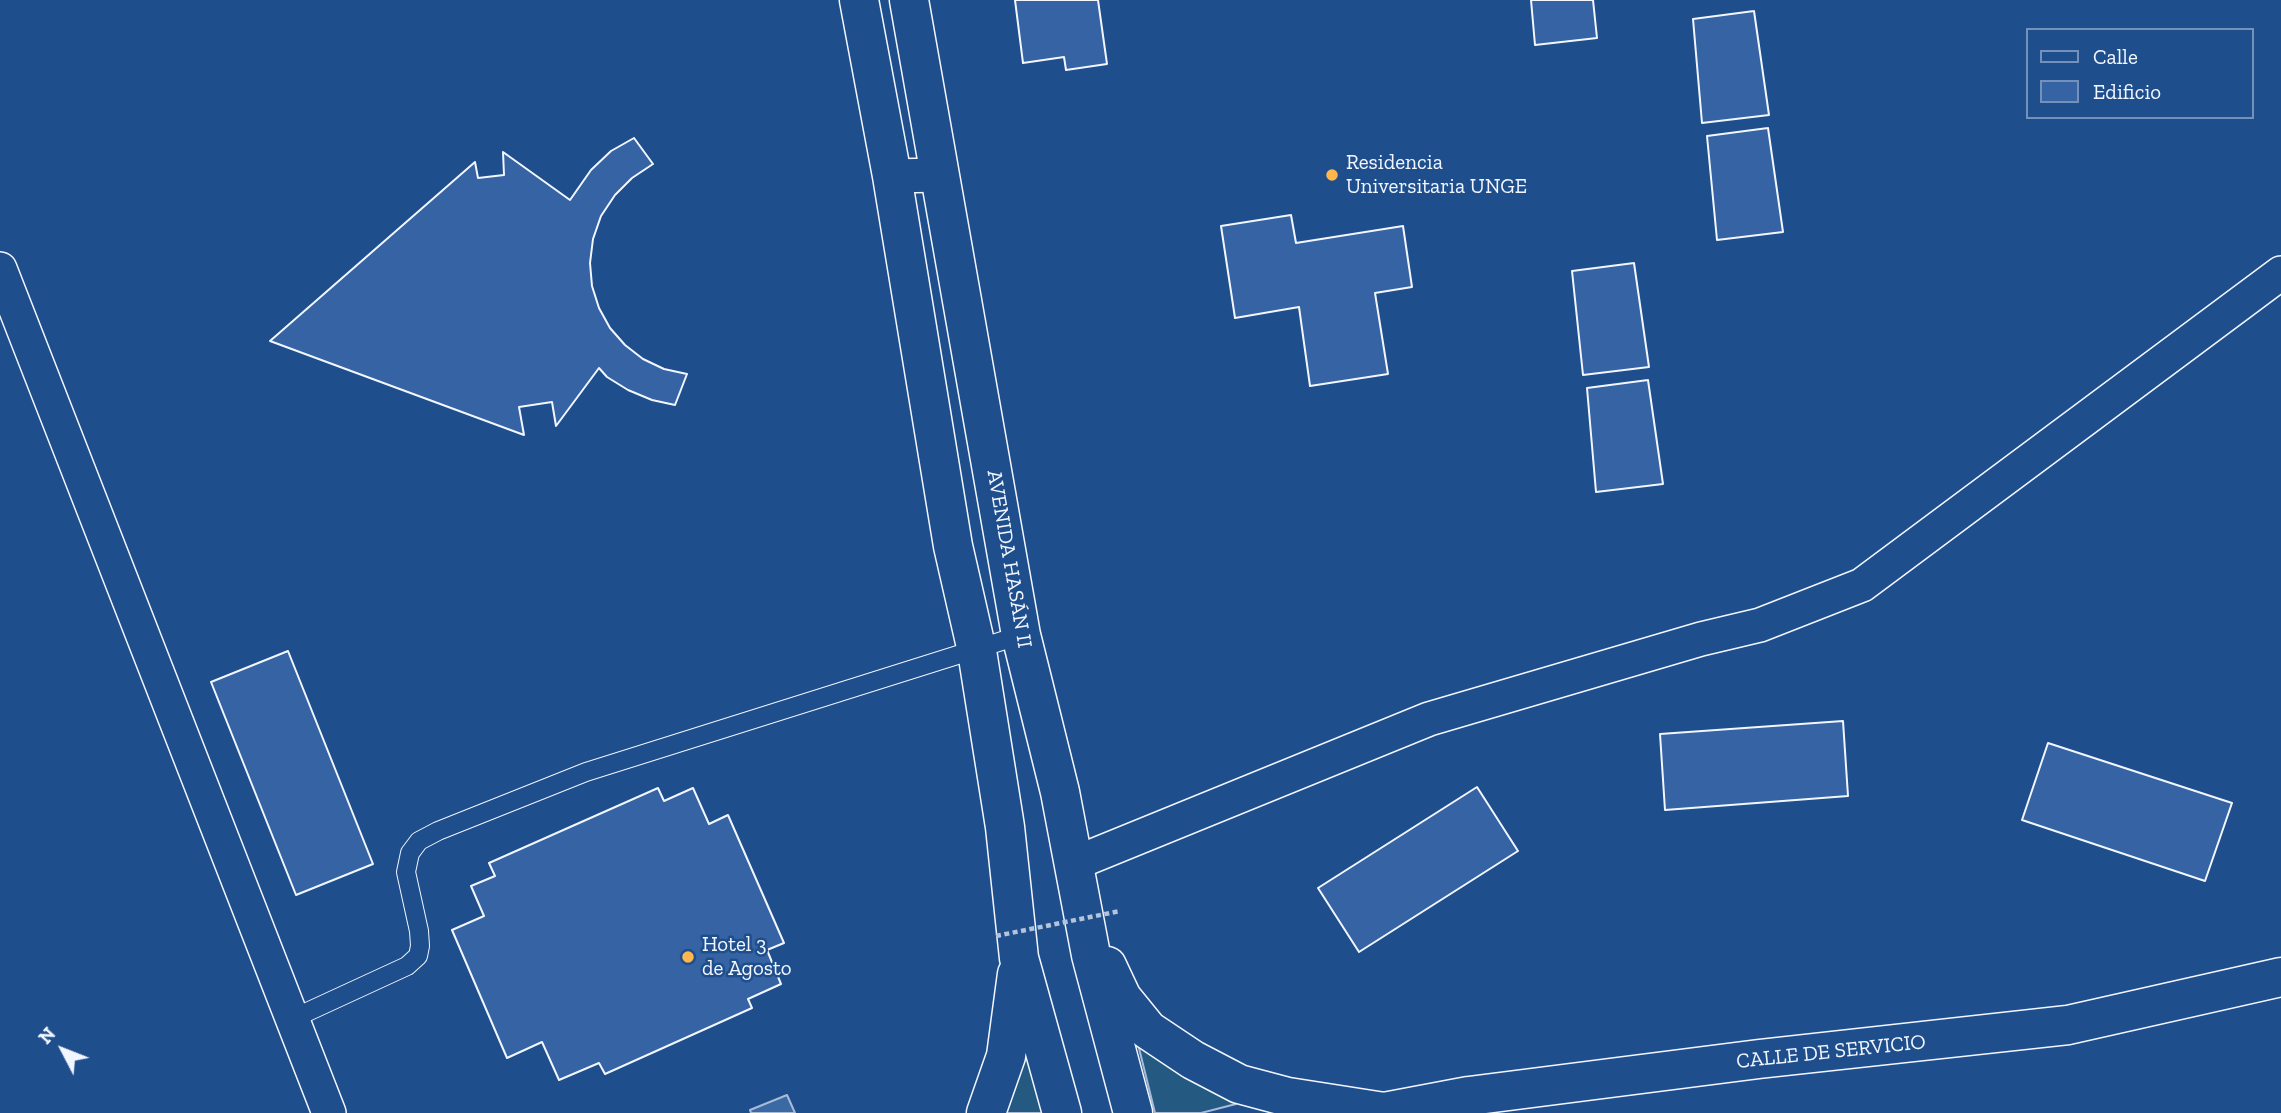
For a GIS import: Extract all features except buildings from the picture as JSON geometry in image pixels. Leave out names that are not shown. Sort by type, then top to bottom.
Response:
[{"type":"main road","points":[[859,0],[892,176],[953,546],[977,650],[1005,827],[1006,1056],[986,1113]]},
{"type":"main road","name":"AVENIDA HASÁN II","points":[[909,0],[1021,635],[1059,792],[1091,955],[1133,1113]]},
{"type":"main road","name":"CALLE DE SERVICIO","points":[[1081,908],[1122,998],[1148,1030],[1182,1053],[1238,1084],[1288,1097],[1381,1113],[1469,1096],[1759,1059],[2068,1026],[2281,977]]},
{"type":"main road","points":[[1007,947],[1062,1113]]},
{"type":"street","points":[[892,176],[940,175]]},
{"type":"street","points":[[0,269],[329,1113]]},
{"type":"street","points":[[1073,864],[1429,719],[1701,639],[1760,625],[1862,585],[2281,273]]},
{"type":"lane","points":[[292,1019],[407,966],[418,956],[421,946],[419,931],[406,872],[410,853],[419,841],[428,836],[586,772],[1021,635]]},
{"type":"path","points":[[1007,947],[1119,911]]},
{"type":"shaded area","points":[[1026,1016],[1048,1113],[997,1113]]},
{"type":"shaded area","points":[[1136,1036],[1236,1104],[1201,1113],[1155,1113]]},
{"type":"shaded area","points":[[787,1095],[795,1113],[751,1113],[750,1110]]},
{"type":"place","name":"Residencia Universitaria UNGE","points":[[1332,175]]},
{"type":"place","name":"Hotel 3 de Agosto","points":[[688,957]]}]
